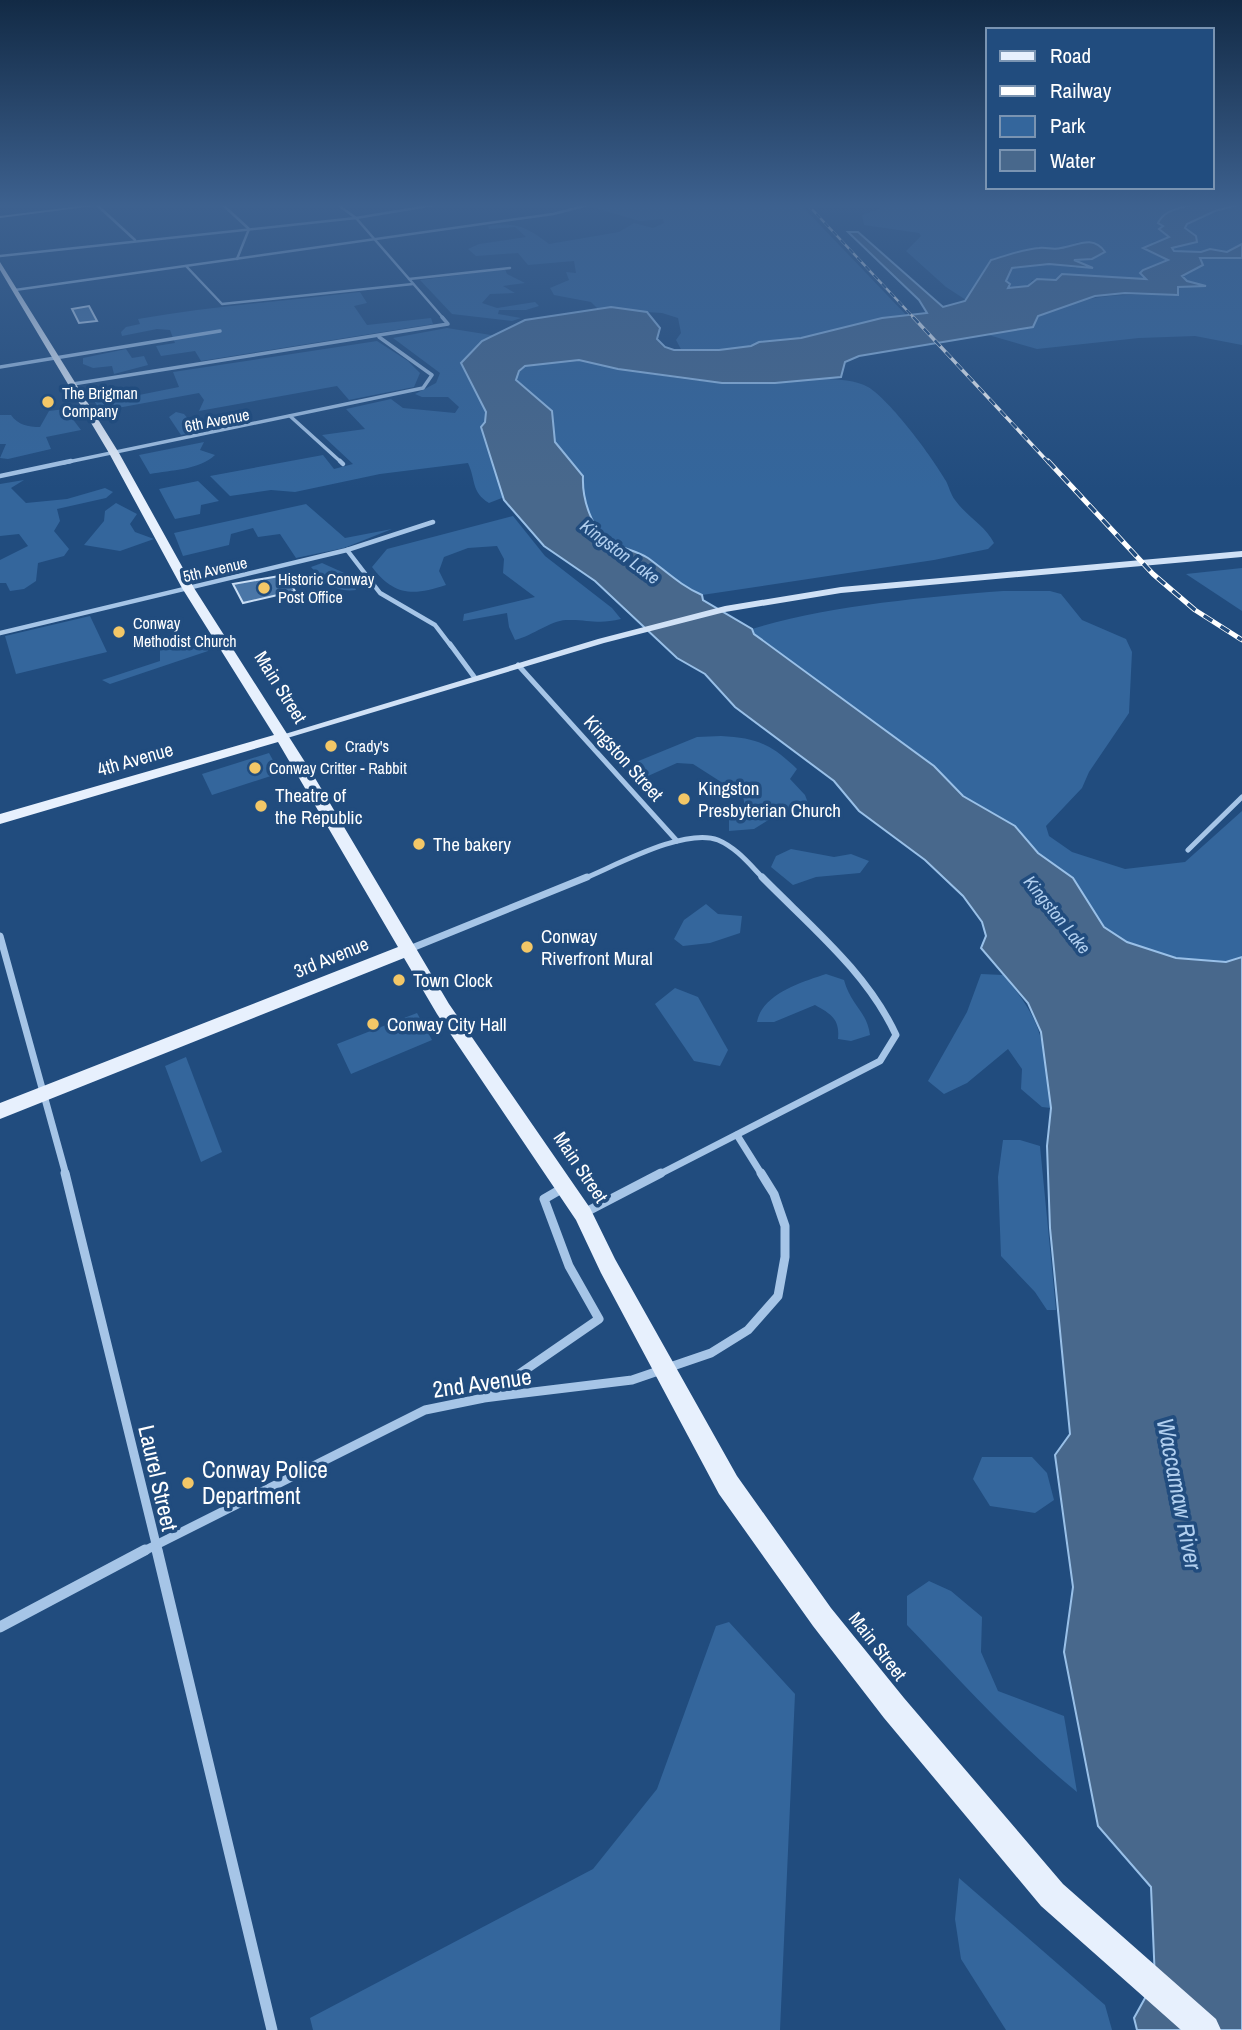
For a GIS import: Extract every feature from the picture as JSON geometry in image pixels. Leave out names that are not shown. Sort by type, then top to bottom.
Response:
[{"type":"main road","name":"Main Street","points":[[21,300],[114,453],[188,588],[281,737],[407,950],[468,1049],[583,1214],[608,1266],[728,1485],[854,1657],[1052,1895],[1205,2030]]},
{"type":"main road","points":[[281,737],[665,623],[770,601],[914,582],[1242,554]]},
{"type":"main road","name":"4th Avenue","points":[[0,819],[281,737]]},
{"type":"main road","name":"3rd Avenue","points":[[0,1111],[407,950]]},
{"type":"street","points":[[218,300],[222,304],[265,300]]},
{"type":"street","points":[[74,384],[448,324],[426,300]]},
{"type":"street","points":[[0,368],[220,331]]},
{"type":"street","name":"6th Avenue","points":[[0,476],[423,388],[432,375],[379,337]]},
{"type":"street","points":[[290,416],[343,464]]},
{"type":"street","name":"5th Avenue","points":[[0,633],[347,550],[433,522]]},
{"type":"street","points":[[347,550],[380,593],[435,625],[475,678]]},
{"type":"street","name":"Kingston Street","points":[[518,665],[677,841]]},
{"type":"street","points":[[1188,850],[1242,797]]},
{"type":"street","points":[[583,1214],[880,1061],[896,1035],[884,1009],[867,986],[739,853],[719,838],[703,835],[677,841]]},
{"type":"street","name":"3rd Avenue","points":[[407,950],[677,841]]},
{"type":"street","name":"Laurel Street","points":[[0,936],[81,1231],[272,2030]]},
{"type":"street","name":"2nd Avenue","points":[[0,1627],[154,1544],[425,1410],[484,1398],[632,1380],[711,1353],[748,1330],[778,1296],[785,1257],[785,1226],[774,1194],[737,1135]]},
{"type":"street","points":[[484,1398],[599,1320],[569,1266],[544,1199],[564,1188]]},
{"type":"green space","points":[[288,300],[365,300],[367,303],[354,306],[367,325],[431,318],[433,324],[201,361],[195,351],[161,356],[156,346],[175,343],[170,330],[157,329],[122,336],[121,332],[126,327],[140,324],[138,319]]},
{"type":"green space","points":[[439,300],[485,300],[482,303],[497,308],[535,302],[539,306],[526,310],[499,310],[498,314],[521,318],[512,321],[452,314]]},
{"type":"green space","points":[[579,300],[892,300],[910,319],[710,353],[682,351],[676,340],[681,333],[678,318],[662,313],[598,309],[591,302]]},
{"type":"green space","points":[[1085,300],[1242,300],[1242,345],[1195,336],[1139,338],[1037,349],[985,334],[1033,327],[1038,316]]},
{"type":"green space","points":[[447,328],[497,336],[507,496],[489,503],[483,499],[468,463],[380,474],[295,492],[271,490],[230,496],[210,476],[323,455],[334,469],[353,464],[322,435],[365,429],[346,409],[391,399],[403,408],[455,413],[459,407],[448,397],[422,397],[415,394],[436,383],[440,373],[393,338]]},
{"type":"green space","points":[[377,341],[408,361],[420,373],[414,387],[349,400],[337,386],[199,411],[204,400],[199,393],[101,411],[92,398],[113,394],[114,400],[179,387],[173,372]]},
{"type":"green space","points":[[126,349],[132,358],[144,356],[148,365],[114,374],[112,366],[93,368],[83,364],[83,358]]},
{"type":"green space","points":[[579,360],[650,374],[721,383],[837,379],[868,387],[888,404],[910,430],[940,471],[955,500],[986,531],[994,543],[988,549],[934,560],[702,595],[680,583],[648,558],[605,538],[589,513],[583,476],[555,442],[552,411],[516,380],[519,371],[525,366]]},
{"type":"green space","points":[[65,409],[81,430],[46,437],[51,449],[8,459],[0,458],[6,444],[0,444],[0,415],[11,415],[24,425],[40,427],[49,411]]},
{"type":"green space","points":[[176,412],[184,414],[190,421],[223,422],[223,427],[181,435],[169,417]]},
{"type":"green space","points":[[204,442],[200,450],[215,455],[201,464],[184,469],[150,474],[139,455]]},
{"type":"green space","points":[[24,480],[11,488],[26,503],[67,499],[105,488],[113,492],[106,498],[57,509],[60,521],[54,531],[69,549],[64,556],[38,563],[36,581],[24,589],[10,591],[6,583],[0,583],[0,560],[28,546],[19,534],[0,536],[0,484]]},
{"type":"green space","points":[[198,481],[219,501],[201,505],[200,514],[175,519],[159,489]]},
{"type":"green space","points":[[116,503],[137,514],[130,524],[135,532],[154,539],[120,551],[84,545],[104,521],[105,511]]},
{"type":"green space","points":[[306,504],[345,538],[392,529],[344,548],[296,558],[280,534],[258,537],[253,528],[231,534],[229,545],[183,556],[174,533]]},
{"type":"green space","points":[[513,516],[545,556],[612,608],[621,619],[605,622],[560,621],[515,640],[507,613],[463,621],[464,614],[535,597],[503,573],[504,559],[497,546],[468,548],[444,557],[439,571],[446,585],[424,591],[396,588],[380,577],[372,567],[387,549]]},
{"type":"green space","points":[[322,563],[351,576],[356,590],[342,590],[326,582],[311,567]]},
{"type":"green space","points":[[1242,568],[1242,611],[1186,574]]},
{"type":"green space","points":[[1003,591],[1050,591],[1061,594],[1082,620],[1126,639],[1132,652],[1129,713],[1089,772],[1082,788],[1046,826],[1049,836],[1072,852],[1125,869],[1185,862],[1242,811],[1242,957],[1226,962],[1176,958],[1127,942],[1104,927],[1073,878],[1038,853],[1015,826],[963,796],[934,766],[754,634],[752,629],[843,608]]},
{"type":"green space","points":[[90,616],[107,652],[16,674],[5,636]]},
{"type":"green space","points":[[197,635],[209,640],[208,651],[110,684],[102,680],[160,661],[160,642]]},
{"type":"green space","points":[[721,736],[754,741],[779,754],[797,769],[790,779],[805,795],[808,803],[778,814],[754,829],[729,831],[729,813],[745,807],[743,796],[693,764],[677,763],[648,776],[636,762],[697,737]]},
{"type":"green space","points":[[269,753],[280,773],[212,795],[202,774]]},
{"type":"green space","points":[[791,849],[834,857],[851,854],[869,861],[860,873],[816,877],[793,885],[771,867],[776,856]]},
{"type":"green space","points":[[706,904],[718,914],[742,916],[740,933],[710,943],[683,946],[674,939],[684,920]]},
{"type":"green space","points":[[826,974],[844,980],[866,1020],[870,1035],[851,1041],[838,1039],[836,1022],[826,1011],[815,1005],[774,1022],[757,1022],[760,1012],[784,990]]},
{"type":"green space","points":[[981,974],[1003,975],[1028,1008],[1044,1052],[1051,1108],[1042,1107],[1021,1089],[1022,1069],[1008,1049],[967,1083],[944,1094],[928,1081],[967,1012]]},
{"type":"green space","points":[[675,988],[698,997],[728,1050],[720,1066],[694,1061],[655,1004]]},
{"type":"green space","points":[[417,1013],[432,1040],[351,1074],[337,1044]]},
{"type":"green space","points":[[186,1057],[222,1152],[201,1162],[165,1066]]},
{"type":"green space","points":[[1003,1140],[1020,1140],[1040,1146],[1056,1310],[1047,1310],[1035,1292],[1001,1256],[998,1177]]},
{"type":"green space","points":[[982,1457],[1032,1457],[1047,1473],[1054,1500],[1035,1513],[990,1506],[973,1479]]},
{"type":"green space","points":[[929,1581],[951,1591],[982,1617],[981,1652],[998,1691],[1064,1716],[1077,1792],[1010,1732],[907,1625],[907,1596]]},
{"type":"green space","points":[[729,1622],[795,1694],[780,2030],[313,2030],[310,2018],[593,1869],[657,1789],[716,1626]]},
{"type":"green space","points":[[959,1878],[1105,2005],[1112,2030],[1006,2030],[961,1959],[955,1919]]},
{"type":"water","points":[[919,300],[935,300],[943,307],[965,301],[1084,300],[1038,316],[1033,327],[859,356],[845,362],[841,377],[775,383],[722,383],[618,369],[579,360],[525,366],[519,371],[516,380],[552,411],[555,442],[583,476],[589,513],[605,538],[648,558],[680,583],[702,595],[703,600],[752,629],[754,634],[934,766],[963,796],[1015,826],[1038,853],[1073,878],[1104,927],[1127,942],[1176,958],[1226,962],[1242,957],[1242,2030],[1137,2030],[1134,2018],[1155,1980],[1151,1887],[1098,1826],[1064,1652],[1073,1587],[1055,1455],[1070,1434],[1050,1228],[1047,1146],[1051,1108],[1041,1032],[1028,1003],[981,948],[986,936],[982,922],[963,896],[925,860],[859,811],[834,781],[735,707],[705,674],[677,658],[595,581],[544,546],[504,500],[481,427],[485,422],[486,412],[461,363],[482,341],[525,320],[611,307],[647,312],[660,328],[657,339],[665,347],[674,350],[719,350],[751,346],[759,342],[801,338],[882,318],[927,313]]},
{"type":"building","points":[[89,306],[97,321],[79,323],[72,309]]},
{"type":"building","name":"Historic Conway Post Office","points":[[285,575],[295,591],[243,603],[233,584]]},
{"type":"railway","points":[[897,300],[915,319]]},
{"type":"railway","points":[[913,317],[1049,463]]},
{"type":"railway","points":[[1048,461],[1153,574],[1195,610],[1242,640]]},
{"type":"place","name":"The Brigman Company","points":[[48,402]]},
{"type":"place","name":"Historic Conway Post Office","points":[[264,588]]},
{"type":"place","name":"Conway Methodist Church","points":[[119,632]]},
{"type":"place","name":"Crady's","points":[[331,746]]},
{"type":"place","name":"Conway Critter - Rabbit","points":[[255,768]]},
{"type":"place","name":"Kingston Presbyterian Church","points":[[684,799]]},
{"type":"place","name":"Theatre of the Republic","points":[[261,806]]},
{"type":"place","name":"The bakery","points":[[419,844]]},
{"type":"place","name":"Conway Riverfront Mural","points":[[527,947]]},
{"type":"place","name":"Town Clock","points":[[399,980]]},
{"type":"place","name":"Conway City Hall","points":[[373,1024]]},
{"type":"place","name":"Conway Police Department","points":[[188,1483]]},
{"type":"water label","name":"Kingston Lake","points":[[620,552]]},
{"type":"water label","name":"Kingston Lake","points":[[1057,915]]},
{"type":"water label","name":"Waccamaw River","points":[[1179,1494]]}]
